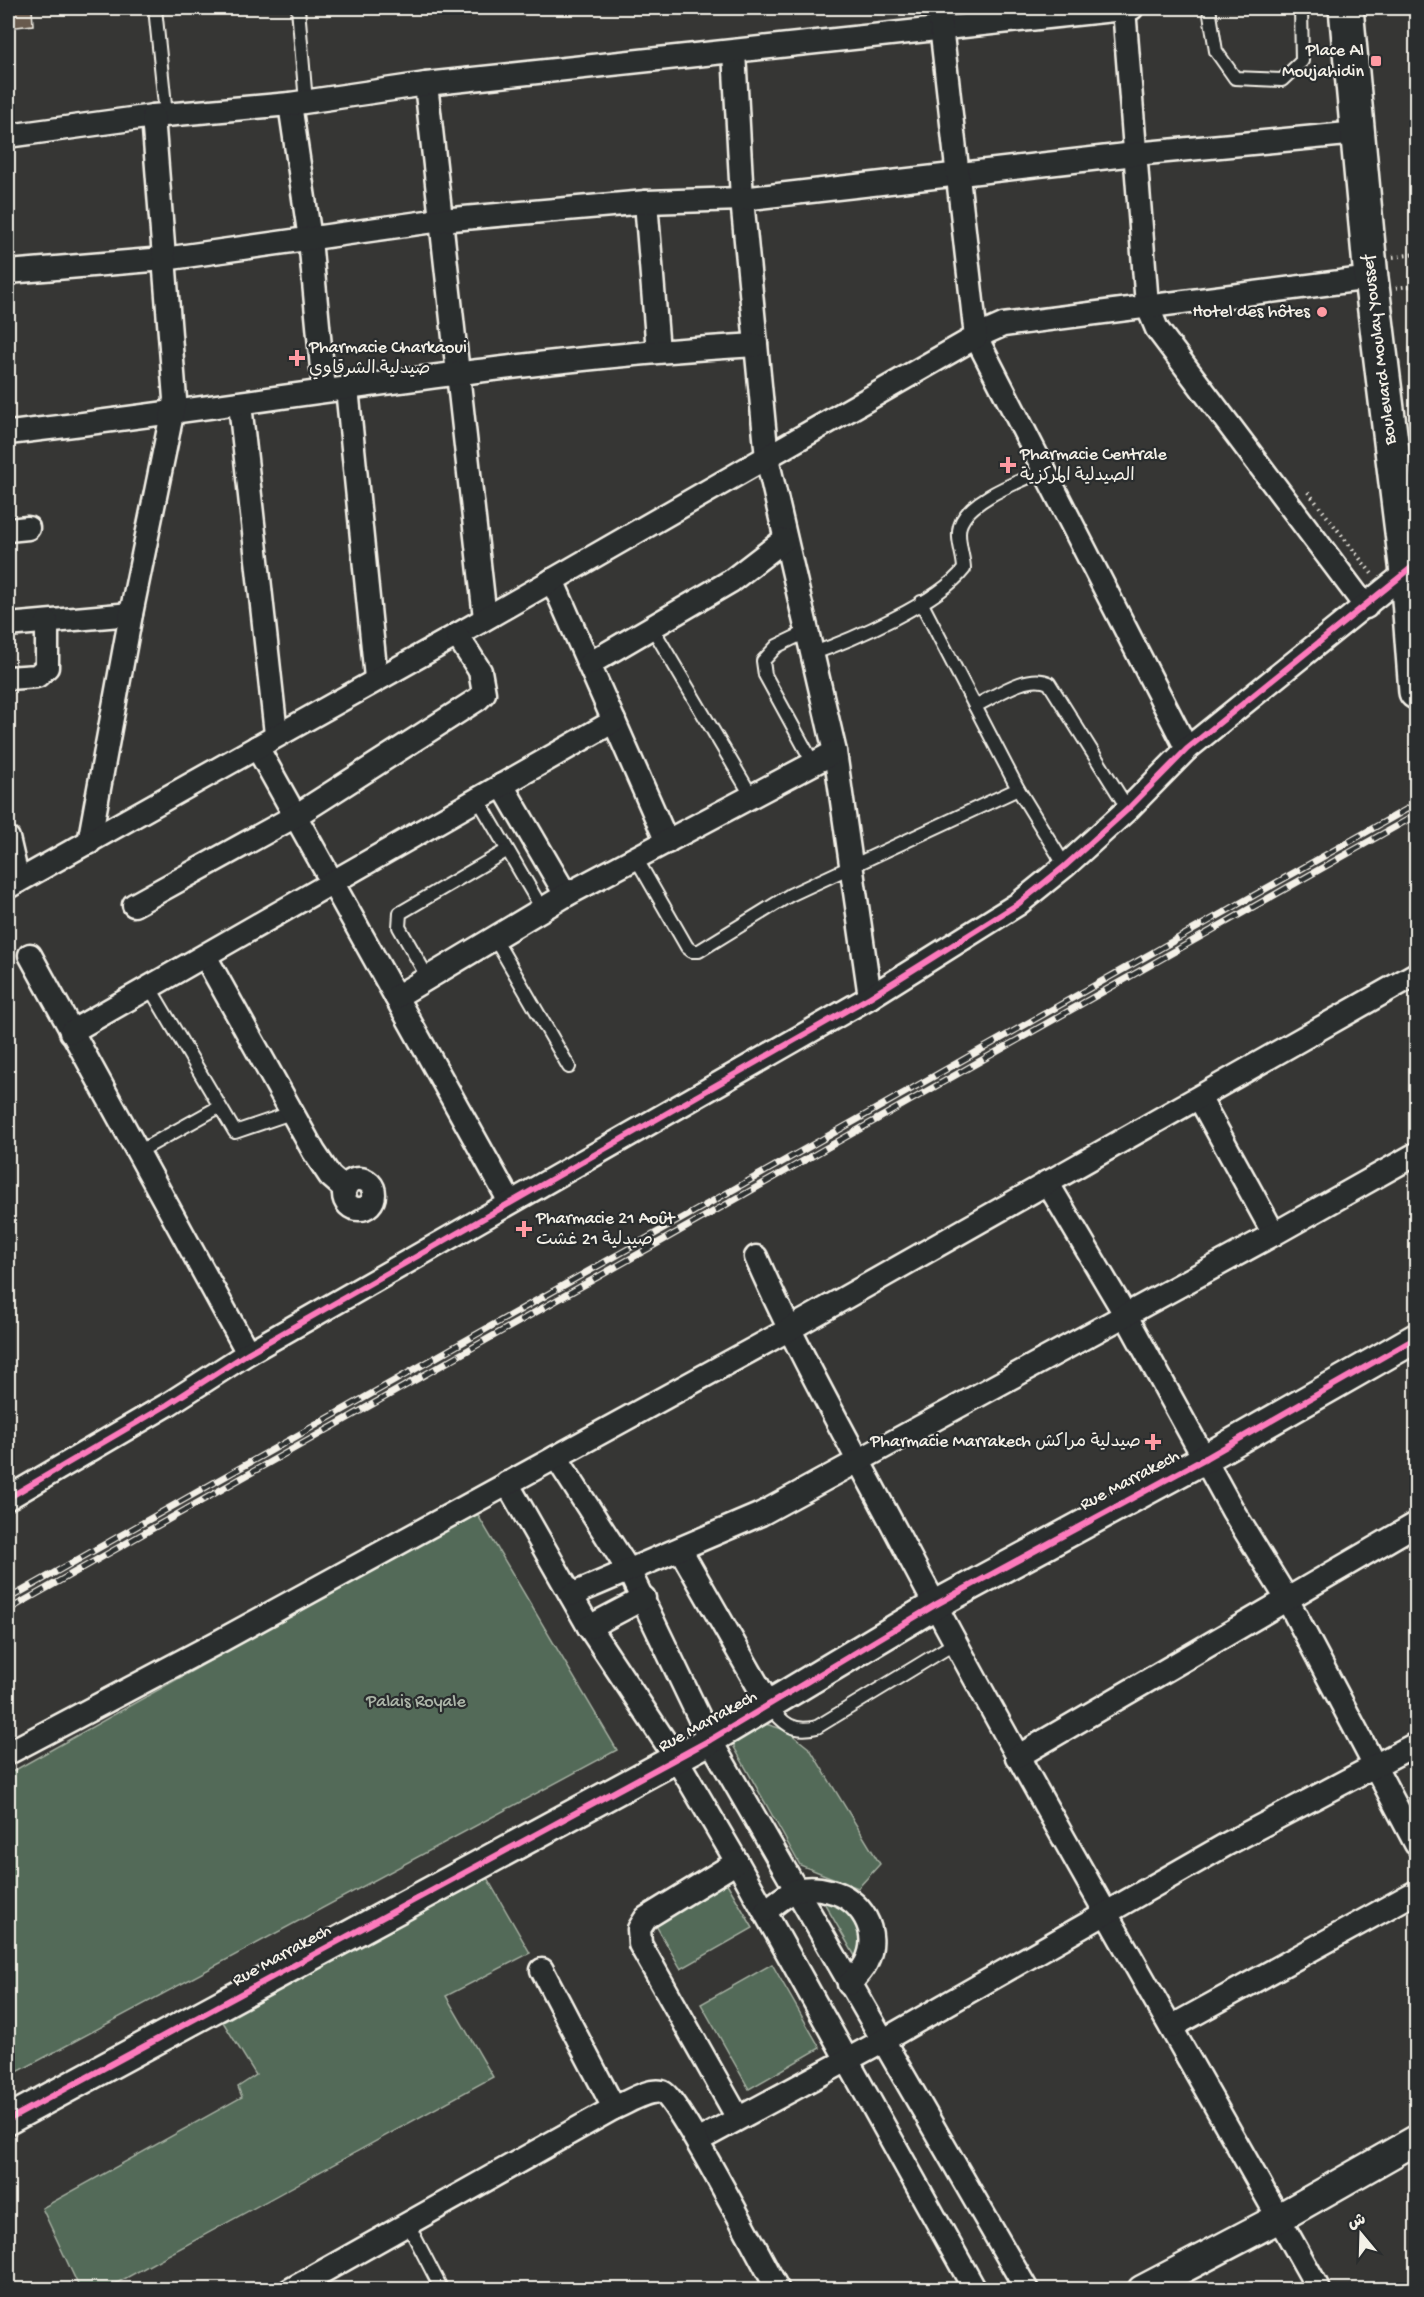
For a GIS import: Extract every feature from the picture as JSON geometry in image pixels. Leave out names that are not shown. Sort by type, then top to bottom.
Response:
[{"type":"main road","name":"Boulevard Moulay Youssef","points":[[1346,8],[1372,285],[1412,569],[1416,692]]},
{"type":"street","points":[[8,136],[160,116],[298,103],[426,84],[734,52],[940,18],[1128,8],[1135,154],[1147,305],[1157,329],[1360,600]]},
{"type":"street","points":[[940,18],[976,337],[1187,749]]},
{"type":"street","points":[[734,52],[742,199],[767,458],[784,540],[835,752],[870,997]]},
{"type":"street","points":[[426,84],[456,373],[485,618]]},
{"type":"street","points":[[298,103],[324,390]]},
{"type":"street","points":[[89,843],[131,614],[175,399],[164,259],[160,116]]},
{"type":"street","points":[[8,272],[164,259],[441,219],[646,202],[742,199],[1135,154],[1358,133]]},
{"type":"street","points":[[646,202],[658,351]]},
{"type":"street","points":[[8,838],[13,884],[89,843],[276,734],[457,635],[976,337],[1003,325],[1147,305],[1372,285]]},
{"type":"street","points":[[8,433],[172,414],[324,390],[456,373],[658,351],[756,345]]},
{"type":"street","points":[[347,388],[376,678]]},
{"type":"street","points":[[240,404],[276,734]]},
{"type":"street","points":[[589,664],[653,629],[731,581],[784,540]]},
{"type":"street","points":[[8,1498],[167,1405],[248,1353],[870,997],[1018,904],[1065,866],[1128,809],[1187,749],[1360,600],[1412,569]]},
{"type":"street","points":[[552,580],[667,842]]},
{"type":"street","points":[[8,625],[131,614]]},
{"type":"street","points":[[8,678],[37,676],[47,667],[47,622]]},
{"type":"street","points":[[134,905],[297,815],[478,699],[484,693],[480,671],[457,635]]},
{"type":"street","points":[[70,1032],[614,721]]},
{"type":"street","points":[[257,747],[297,815],[510,1202]]},
{"type":"street","points":[[396,997],[566,895],[835,752]]},
{"type":"street","points":[[501,785],[566,895]]},
{"type":"street","points":[[30,955],[70,1032],[248,1353]]},
{"type":"street","points":[[205,956],[291,1113],[330,1176],[345,1189]]},
{"type":"street","points":[[8,1753],[222,1640],[788,1330],[1047,1182],[1200,1099],[1416,974]]},
{"type":"street","points":[[1200,1099],[1274,1234]]},
{"type":"street","points":[[571,1595],[761,1514],[1416,1154]]},
{"type":"street","points":[[1047,1182],[1125,1314],[1206,1458],[1233,1511],[1287,1599],[1416,1844]]},
{"type":"street","points":[[756,1257],[788,1330],[934,1605],[1104,1912],[1319,2289]]},
{"type":"street","name":"Rue Marrakech","points":[[8,2120],[710,1740],[934,1605],[1206,1458],[1416,1338]]},
{"type":"street","points":[[556,1457],[629,1571],[644,1598],[710,1740],[1027,2289]]},
{"type":"street","points":[[507,1482],[589,1627],[676,1758],[766,1911],[975,2289]]},
{"type":"street","points":[[1017,1757],[1416,1524]]},
{"type":"street","points":[[680,1549],[769,1705]]},
{"type":"street","points":[[589,1627],[644,1598]]},
{"type":"street","points":[[697,2141],[884,2040],[1104,1912],[1227,1844],[1416,1744]]},
{"type":"street","points":[[737,1862],[646,1918],[639,1929],[640,1944],[738,2118]]},
{"type":"street","points":[[766,1911],[796,1890],[815,1888],[846,1895],[858,1904],[870,1930],[871,1944],[867,1961],[849,1984]]},
{"type":"street","points":[[1171,2027],[1416,1892]]},
{"type":"street","points":[[542,1970],[614,2108]]},
{"type":"street","points":[[290,2289],[614,2108],[652,2092],[663,2092],[670,2097],[697,2141],[778,2289]]},
{"type":"street","points":[[1146,2289],[1280,2218],[1416,2140]]},
{"type":"lane","points":[[155,8],[160,116]]},
{"type":"lane","points":[[298,8],[298,103]]},
{"type":"lane","points":[[1209,8],[1216,51],[1235,78],[1282,80],[1302,61],[1300,8]]},
{"type":"lane","points":[[813,763],[765,675],[763,662],[777,646],[849,641],[921,602],[957,578],[964,569],[959,535],[960,525],[967,515],[991,495],[1045,470]]},
{"type":"lane","points":[[921,602],[1018,789],[1065,866]]},
{"type":"lane","points":[[653,629],[751,795]]},
{"type":"lane","points":[[975,706],[1037,679],[1049,683],[1128,809]]},
{"type":"lane","points":[[636,858],[692,951],[699,951],[790,895],[1018,789]]},
{"type":"lane","points":[[478,799],[506,851],[542,909]]},
{"type":"lane","points":[[428,978],[399,927],[400,913],[506,851]]},
{"type":"lane","points":[[495,939],[569,1067]]},
{"type":"lane","points":[[150,987],[235,1132],[291,1113]]},
{"type":"lane","points":[[138,1152],[219,1107]]},
{"type":"lane","points":[[769,1705],[782,1722],[793,1729],[804,1730],[817,1727],[955,1643]]},
{"type":"lane","points":[[408,2224],[442,2289]]},
{"type":"path","points":[[1372,285],[1416,285]]},
{"type":"path","points":[[1303,486],[1374,578],[1360,600]]},
{"type":"green space","name":"Palais Royale","points":[[476,1512],[617,1750],[8,2077],[8,1774]]},
{"type":"green space","points":[[762,1723],[786,1730],[810,1749],[880,1864],[858,1888],[800,1865],[734,1747],[734,1734]]},
{"type":"green space","points":[[486,1876],[530,1953],[446,1996],[493,2077],[106,2289],[80,2289],[42,2208],[242,2097],[238,2087],[256,2075],[223,2022]]},
{"type":"green space","points":[[725,1880],[753,1928],[681,1969],[654,1922]]},
{"type":"green space","points":[[836,1900],[860,1923],[861,1947],[855,1956],[823,1901]]},
{"type":"green space","points":[[772,1964],[820,2048],[749,2089],[701,2004]]},
{"type":"building","points":[[8,8],[32,8],[33,25],[8,28]]},
{"type":"railway","points":[[8,1599],[1416,804]]},
{"type":"railway","points":[[8,1610],[1416,815]]},
{"type":"cycle path","points":[[8,1498],[167,1405],[248,1353],[870,997],[1018,904],[1065,866],[1128,809],[1187,749],[1416,564]]},
{"type":"cycle path","points":[[8,2120],[710,1740],[935,1605],[1206,1458],[1416,1338]]},
{"type":"place","name":"Place Al Moujahidin","points":[[1376,61]]},
{"type":"place","name":"Hotel des hôtes","points":[[1322,312]]},
{"type":"place","name":"Pharmacie Charkaoui صيدلية الشرقاوي","points":[[297,358]]},
{"type":"place","name":"Pharmacie Centrale الصيدلية المركزية","points":[[1008,465]]},
{"type":"place","name":"Pharmacie 21 Août صيدلية 21 غشت","points":[[524,1229]]},
{"type":"place","name":"Pharmacie Marrakech صيدلية مراكش","points":[[1153,1442]]}]
